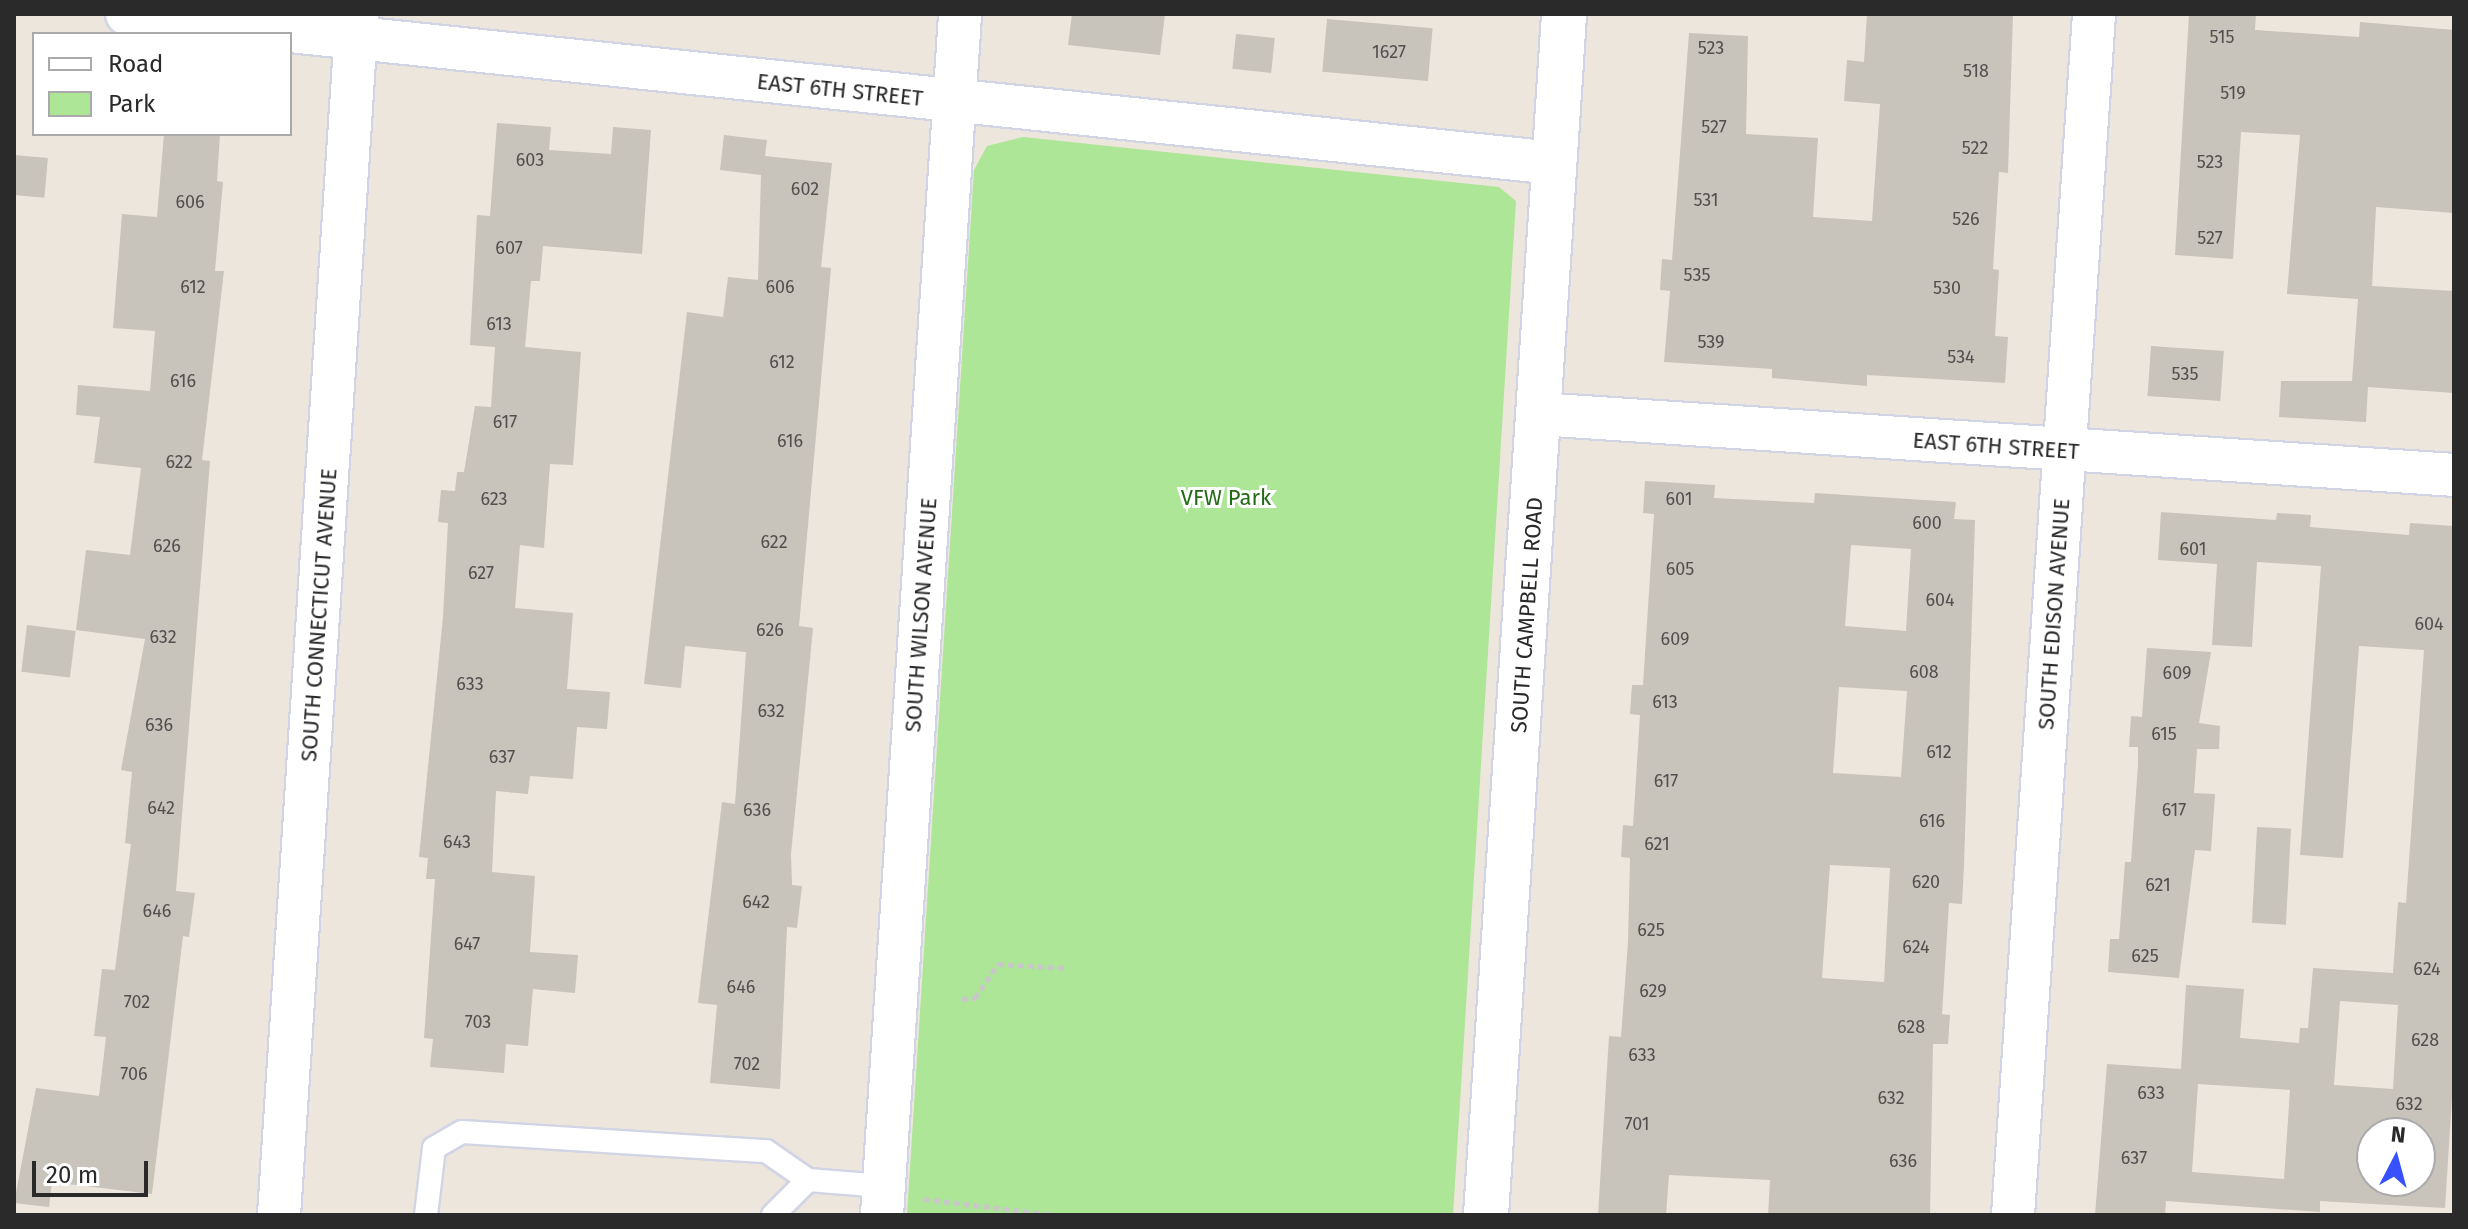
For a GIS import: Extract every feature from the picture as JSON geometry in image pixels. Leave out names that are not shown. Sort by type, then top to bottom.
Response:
[{"type":"street","name":"EAST 6TH STREET","points":[[127,14],[356,26],[954,102],[1554,163]]},
{"type":"street","name":"SOUTH WILSON AVENUE","points":[[883,1199],[960,14]]},
{"type":"street","name":"SOUTH CAMPBELL ROAD","points":[[1486,1215],[1564,14]]},
{"type":"street","name":"SOUTH EDISON AVENUE","points":[[2013,1215],[2094,14]]},
{"type":"street","name":"SOUTH CONNECTICUT AVENUE","points":[[279,1215],[356,26]]},
{"type":"street","name":"EAST 6TH STREET","points":[[1539,414],[2454,475]]},
{"type":"lane","points":[[426,1215],[434,1148],[462,1132],[766,1151],[797,1165],[808,1180],[883,1199]]},
{"type":"lane","points":[[773,1215],[808,1180]]},
{"type":"path","points":[[962,999],[975,998],[998,964],[1066,968]]},
{"type":"path","points":[[883,1199],[1055,1215]]},
{"type":"green space","name":"VFW Park","points":[[1023,137],[1499,187],[1516,201],[1453,1215],[907,1215],[974,170],[987,146]]},
{"type":"building","points":[[1072,14],[1165,14],[1160,55],[1068,45]]},
{"type":"building","points":[[1867,14],[2013,14],[2008,173],[1999,172],[1993,269],[1999,270],[1995,336],[2008,337],[2005,383],[1867,375],[1867,386],[1772,378],[1772,369],[1664,362],[1670,291],[1660,290],[1662,259],[1672,260],[1689,33],[1748,36],[1746,134],[1818,138],[1813,217],[1872,221],[1880,104],[1844,101],[1847,60],[1864,62]]},
{"type":"building","points":[[2189,14],[2256,14],[2255,30],[2359,37],[2360,22],[2454,30],[2454,213],[2376,207],[2372,286],[2454,291],[2454,393],[2368,387],[2366,422],[2279,417],[2281,381],[2352,381],[2358,299],[2287,294],[2300,135],[2241,132],[2233,259],[2175,255]]},
{"type":"building","points":[[1327,19],[1433,28],[1428,81],[1322,72]]},
{"type":"building","points":[[1236,34],[1275,38],[1271,73],[1232,69]]},
{"type":"building","points":[[497,123],[551,127],[549,150],[611,154],[613,127],[651,130],[642,254],[543,246],[540,281],[531,281],[525,347],[581,352],[573,465],[550,464],[544,548],[520,545],[515,608],[573,613],[567,689],[610,692],[607,729],[577,727],[573,779],[530,776],[528,794],[496,791],[492,872],[535,876],[530,952],[578,955],[575,993],[533,989],[528,1046],[506,1044],[504,1073],[430,1067],[433,1039],[424,1038],[435,879],[426,879],[428,858],[419,857],[443,617],[448,523],[438,522],[441,490],[455,491],[457,472],[464,472],[475,406],[491,407],[495,347],[470,345],[477,215],[490,216]]},
{"type":"building","points":[[724,135],[767,140],[765,156],[832,163],[821,267],[831,268],[799,626],[813,628],[791,854],[792,885],[802,886],[797,928],[787,927],[780,1089],[710,1083],[717,1005],[698,1003],[722,802],[735,804],[746,652],[685,646],[681,688],[644,684],[687,312],[723,317],[728,277],[758,280],[761,175],[720,170]]},
{"type":"building","points":[[164,136],[220,136],[217,181],[223,182],[215,271],[224,271],[202,460],[210,461],[176,891],[195,893],[189,937],[183,936],[152,1194],[52,1182],[49,1207],[14,1203],[36,1088],[99,1096],[106,1037],[94,1036],[102,969],[115,970],[131,844],[125,843],[132,772],[121,770],[145,639],[76,630],[86,550],[130,555],[141,468],[94,463],[100,417],[76,415],[78,385],[150,391],[155,331],[113,328],[122,214],[157,217]]},
{"type":"building","points":[[14,155],[48,158],[44,198],[14,195]]},
{"type":"building","points":[[2151,346],[2224,351],[2220,401],[2148,396]]},
{"type":"building","points":[[1645,481],[1715,485],[1714,498],[1814,503],[1815,493],[1956,502],[1954,519],[1975,520],[1962,904],[1949,903],[1942,1014],[1950,1015],[1948,1044],[1933,1044],[1930,1215],[1768,1215],[1770,1180],[1669,1175],[1666,1215],[1598,1215],[1609,1036],[1621,1037],[1628,942],[1630,858],[1621,857],[1623,825],[1633,826],[1640,715],[1630,714],[1632,685],[1643,685],[1654,514],[1643,513]],"holes":[[[1851,545],[1911,549],[1906,631],[1845,626]],[[1839,687],[1907,691],[1901,777],[1833,773]],[[1830,865],[1890,868],[1884,982],[1822,978]]]},
{"type":"building","points":[[2161,512],[2276,520],[2277,513],[2311,515],[2310,527],[2409,535],[2410,523],[2454,526],[2454,1065],[2445,1208],[2320,1201],[2320,1212],[2166,1201],[2165,1215],[2095,1215],[2107,1064],[2181,1069],[2186,985],[2244,989],[2240,1038],[2299,1043],[2300,1028],[2308,1028],[2313,968],[2393,973],[2398,902],[2406,903],[2424,650],[2359,646],[2343,858],[2300,855],[2321,566],[2257,562],[2252,647],[2212,645],[2217,564],[2158,560]],"holes":[[[2340,1001],[2398,1005],[2393,1089],[2334,1085]],[[2198,1084],[2290,1090],[2284,1179],[2192,1172]]]},
{"type":"building","points":[[27,625],[76,631],[70,678],[21,672]]},
{"type":"building","points":[[2147,648],[2211,652],[2199,723],[2220,726],[2219,749],[2197,749],[2194,793],[2215,794],[2211,851],[2195,850],[2179,978],[2108,972],[2110,939],[2119,939],[2125,862],[2131,862],[2138,747],[2129,747],[2131,716],[2142,717]]},
{"type":"building","points":[[2257,827],[2291,829],[2286,925],[2252,923]]}]
